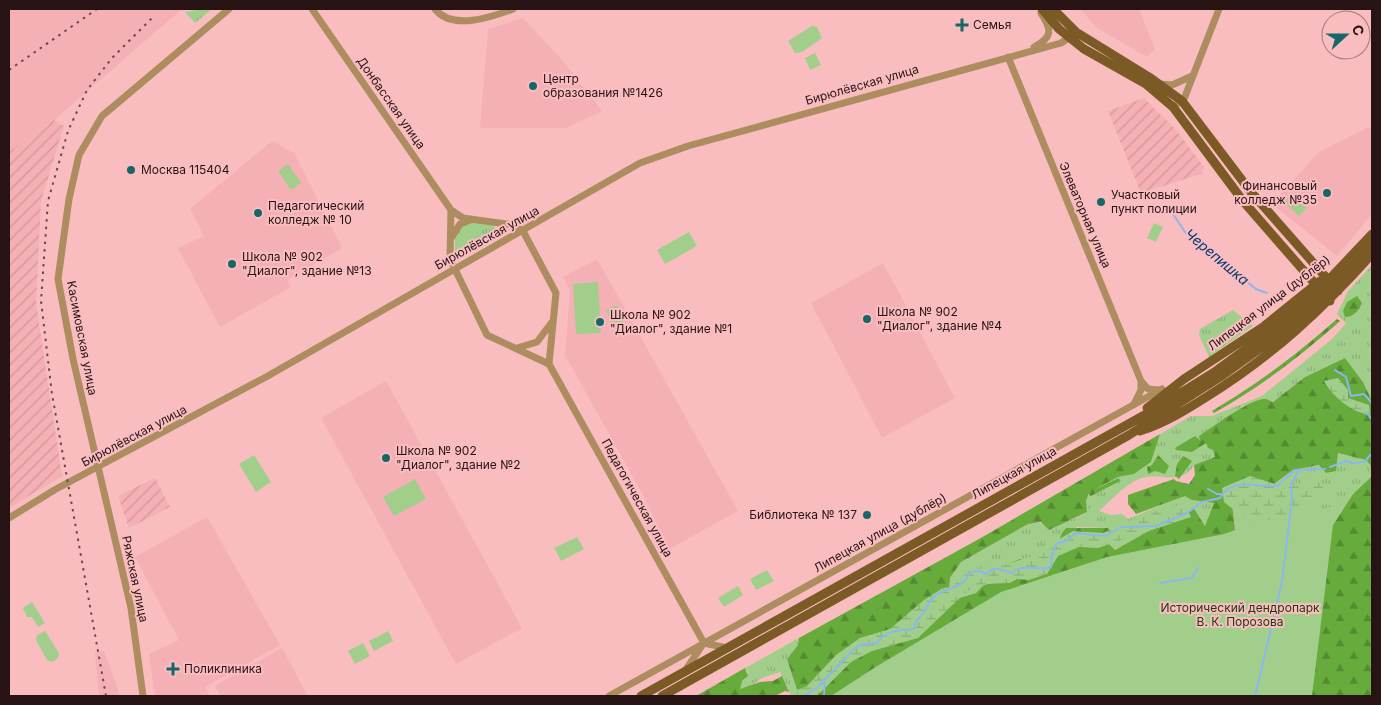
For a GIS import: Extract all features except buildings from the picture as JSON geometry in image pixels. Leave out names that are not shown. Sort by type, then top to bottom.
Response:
[{"type":"main road","points":[[1041,9],[1059,29],[1158,83],[1182,102],[1251,192],[1338,292]]},
{"type":"main road","points":[[1052,9],[1073,35],[1097,58],[1146,84],[1173,107],[1249,207],[1330,301]]},
{"type":"main road","name":"Липецкая улица (дублёр)","points":[[1127,423],[1184,379],[1225,354],[1287,307],[1340,264],[1372,230]]},
{"type":"main road","name":"Липецкая улица","points":[[641,696],[1216,371],[1282,328],[1372,234]]},
{"type":"main road","name":"Липецкая улица","points":[[662,696],[1130,434],[1220,378],[1327,293],[1372,245]]},
{"type":"main road","points":[[1130,434],[1173,418],[1272,353],[1330,301],[1372,254]]},
{"type":"street","name":"Касимовская улица","points":[[98,467],[73,358],[58,278],[68,199],[79,155],[102,116],[229,9]]},
{"type":"street","name":"Донбасская улица","points":[[312,9],[451,210]]},
{"type":"street","points":[[434,9],[438,13],[454,20],[490,18],[513,9]]},
{"type":"street","points":[[1025,52],[1045,40],[1049,34],[1048,24],[1041,9]]},
{"type":"street","points":[[1173,107],[1182,102],[1219,9]]},
{"type":"street","name":"Бирюлёвская улица","points":[[9,518],[49,493],[207,410],[640,163],[670,152],[1025,52],[1073,35]]},
{"type":"street","name":"Элеваторная улица","points":[[1008,57],[1141,381]]},
{"type":"street","points":[[1158,83],[1172,85],[1193,76]]},
{"type":"street","points":[[451,210],[463,218],[513,224],[523,231],[556,293],[549,364],[487,335],[450,259],[451,210]]},
{"type":"street","points":[[450,240],[460,224],[476,219]]},
{"type":"street","points":[[1287,307],[1297,304],[1306,310],[1307,317],[1301,328]]},
{"type":"street","points":[[516,348],[537,342],[554,320]]},
{"type":"street","name":"Педагогическая улица","points":[[549,364],[704,644]]},
{"type":"street","name":"Липецкая улица (дублёр)","points":[[609,696],[916,528],[1162,389],[1184,379]]},
{"type":"street","points":[[1141,381],[1148,389],[1162,389]]},
{"type":"street","points":[[1133,405],[1139,396],[1141,381]]},
{"type":"street","name":"Ряжская улица","points":[[98,467],[131,608],[142,696]]},
{"type":"street","points":[[680,675],[698,655],[704,644],[727,648]]},
{"type":"shaded area","points":[[9,9],[182,9],[54,120],[9,152]]},
{"type":"shaded area","points":[[1080,9],[1139,9],[1155,49],[1147,57],[1097,28]]},
{"type":"shaded area","name":"Центр образования №1426","points":[[523,18],[562,60],[602,111],[566,128],[480,128],[488,29]]},
{"type":"shaded area","points":[[1144,98],[1177,131],[1204,167],[1201,174],[1141,193],[1108,111]]},
{"type":"shaded area","points":[[54,120],[64,126],[41,201],[36,303],[62,476],[9,508],[9,152]]},
{"type":"shaded area","name":"Финансовый колледж №35","points":[[1369,127],[1372,130],[1372,214],[1337,256],[1272,204],[1319,152]]},
{"type":"shaded area","points":[[272,141],[294,153],[342,248],[287,280],[291,287],[220,327],[178,248],[204,236],[190,209]]},
{"type":"shaded area","points":[[597,259],[738,511],[669,549],[641,491],[565,355],[570,290],[563,277]]},
{"type":"shaded area","points":[[883,263],[955,398],[882,438],[811,303]]},
{"type":"shaded area","points":[[386,381],[522,628],[456,664],[321,418]]},
{"type":"shaded area","points":[[155,478],[170,507],[129,528],[118,496]]},
{"type":"shaded area","points":[[207,517],[280,645],[205,687],[210,696],[155,696],[149,654],[179,640],[135,557]]},
{"type":"shaded area","points":[[282,648],[308,696],[220,696],[215,686]]},
{"type":"shaded area","points":[[104,651],[120,696],[99,696],[95,652]]},
{"type":"green space","points":[[212,9],[195,23],[185,12]]},
{"type":"green space","points":[[812,26],[817,27],[822,38],[802,52],[795,53],[788,41]]},
{"type":"green space","points":[[815,53],[821,65],[810,70],[805,58]]},
{"type":"green space","points":[[288,164],[301,183],[291,190],[278,171]]},
{"type":"green space","points":[[1292,194],[1307,208],[1299,216],[1284,202]]},
{"type":"green space","points":[[467,222],[494,225],[497,232],[455,254],[455,234]]},
{"type":"green space","points":[[1154,223],[1163,227],[1156,242],[1147,238]]},
{"type":"green space","points":[[689,232],[697,246],[665,264],[657,250]]},
{"type":"green space","points":[[1372,265],[1372,401],[1363,382],[1345,358],[1305,377],[1273,402],[1243,406],[1237,413],[1201,435],[1213,450],[1215,457],[1194,465],[1189,472],[1183,475],[1139,479],[1123,489],[1099,511],[1111,515],[1122,514],[1128,519],[1185,495],[1192,500],[1215,503],[1205,526],[1193,507],[1187,513],[1159,525],[1115,550],[1109,544],[1108,528],[1077,527],[1052,558],[999,567],[976,593],[956,599],[949,590],[950,578],[961,562],[1028,524],[1064,522],[1078,517],[1087,512],[1086,501],[1089,493],[1118,477],[1134,474],[1151,462],[1160,434],[1191,416],[1212,416],[1262,396],[1332,339],[1346,323],[1337,314],[1348,291]]},
{"type":"green space","points":[[598,282],[601,333],[576,334],[573,284]]},
{"type":"green space","points":[[1357,296],[1362,303],[1356,313],[1345,317],[1343,311],[1347,302]]},
{"type":"green space","points":[[617,305],[626,326],[615,331],[606,310]]},
{"type":"green space","points":[[1233,310],[1253,326],[1209,357],[1199,335],[1200,329]]},
{"type":"green space","points":[[1337,319],[1340,321],[1280,370],[1232,403],[1214,413],[1212,411],[1277,368]]},
{"type":"green space","points":[[1345,358],[1363,382],[1372,401],[1372,467],[1366,460],[1338,453],[1336,471],[1326,473],[1319,465],[1293,470],[1274,484],[1232,502],[1236,539],[1333,525],[1353,494],[1372,476],[1372,696],[799,696],[787,659],[798,645],[799,638],[979,539],[1160,434],[1151,462],[1134,474],[1118,477],[1094,490],[1119,478],[1120,481],[1093,495],[1090,496],[1089,493],[1086,501],[1087,512],[1049,530],[1041,522],[1028,524],[961,562],[950,578],[949,591],[956,599],[976,593],[999,568],[1020,559],[1038,563],[1052,558],[1062,533],[1066,528],[1108,528],[1114,534],[1109,544],[1115,550],[1159,525],[1187,513],[1193,507],[1205,526],[1214,503],[1192,500],[1185,496],[1136,514],[1128,504],[1128,495],[1174,479],[1189,484],[1195,475],[1194,465],[1215,457],[1213,450],[1208,448],[1206,443],[1192,452],[1176,450],[1175,448],[1195,436],[1200,440],[1199,436],[1251,403],[1265,399],[1273,402],[1305,377]]},
{"type":"green space","points":[[1338,378],[1348,390],[1348,398],[1369,405],[1370,415],[1349,407],[1332,393],[1324,381]]},
{"type":"green space","points":[[1338,453],[1366,460],[1372,467],[1372,476],[1353,494],[1334,525],[1236,536],[1232,502],[1274,484],[1293,470],[1320,465],[1326,473]]},
{"type":"green space","points":[[254,455],[271,482],[256,492],[239,464]]},
{"type":"green space","points":[[1158,455],[1169,466],[1165,474],[1155,471],[1148,474],[1147,467],[1152,465]]},
{"type":"green space","points":[[1183,456],[1192,461],[1179,479],[1175,476],[1177,464]]},
{"type":"green space","points":[[1250,476],[1275,484],[1289,481],[1302,485],[1315,476],[1324,486],[1312,502],[1298,512],[1292,535],[1279,537],[1264,519],[1249,522],[1224,502],[1222,488]]},
{"type":"green space","points":[[415,479],[426,499],[394,516],[383,497]]},
{"type":"green space","points":[[1185,503],[1191,517],[1098,548],[1079,547],[1058,556],[1047,574],[1029,580],[1017,579],[1010,583],[988,584],[967,591],[918,638],[872,651],[851,662],[817,696],[799,696],[797,690],[807,686],[836,655],[860,638],[890,629],[924,600],[943,588],[952,587],[970,570],[1001,566],[1048,551],[1056,541],[1073,531],[1103,533],[1143,515]]},
{"type":"green space","name":"Исторический дендропарк В. К. Порозова","points":[[1346,504],[1333,525],[1312,696],[831,696],[1001,592],[1107,557],[1224,534],[1258,522]]},
{"type":"green space","points":[[577,537],[584,549],[561,561],[554,548]]},
{"type":"green space","points":[[767,570],[774,581],[756,590],[750,579]]},
{"type":"green space","points":[[738,586],[743,595],[724,607],[718,598]]},
{"type":"green space","points":[[32,602],[45,623],[38,627],[32,617],[27,617],[23,608]]},
{"type":"green space","points":[[45,631],[59,653],[58,658],[52,662],[47,660],[36,640],[37,635]]},
{"type":"green space","points":[[388,631],[393,641],[374,651],[369,641]]},
{"type":"green space","points":[[799,638],[798,645],[787,659],[799,696],[791,696],[780,672],[762,678],[749,687],[739,689],[740,683],[746,678],[748,672],[745,668]]},
{"type":"green space","points":[[363,643],[370,656],[355,664],[348,651]]},
{"type":"green space","points":[[745,668],[748,676],[742,681],[740,689],[760,682],[773,681],[782,676],[789,692],[785,691],[775,696],[696,696]]},
{"type":"waterway","name":"Черепишка","points":[[1173,214],[1185,232],[1256,289],[1267,293]]},
{"type":"waterway","name":"Черепишка","points":[[1335,370],[1346,377],[1351,396],[1364,394],[1372,403]]},
{"type":"waterway","points":[[1366,412],[1372,420]]},
{"type":"waterway","points":[[1330,467],[1346,461],[1353,463],[1365,462],[1370,455],[1372,456]]},
{"type":"waterway","points":[[804,696],[818,687],[860,645],[877,643],[884,635],[889,633],[914,629],[916,622],[932,599],[941,592],[963,582],[970,572],[980,571],[986,574],[989,571],[998,569],[1011,573],[1021,568],[1043,569],[1051,567],[1052,555],[1057,543],[1067,541],[1075,533],[1105,536],[1121,527],[1156,526],[1187,513],[1202,502],[1220,498],[1231,487],[1246,484],[1277,486],[1295,470],[1325,469]]},
{"type":"waterway","points":[[1255,696],[1282,582],[1292,499],[1291,484],[1298,472]]},
{"type":"waterway","points":[[1208,489],[1221,494]]},
{"type":"waterway","points":[[1160,583],[1192,578],[1198,568]]},
{"type":"waterway","points":[[824,696],[825,679]]},
{"type":"railway","points":[[9,70],[97,9]]},
{"type":"railway","points":[[106,696],[52,394],[41,301],[48,201],[68,131],[87,90],[112,58],[153,17]]},
{"type":"place","name":"Семья","points":[[962,25]]},
{"type":"place","name":"Центр образования №1426","points":[[533,86]]},
{"type":"place","name":"Москва 115404","points":[[131,170]]},
{"type":"place","name":"Финансовый колледж №35","points":[[1327,193]]},
{"type":"place","name":"Участковый пункт полиции","points":[[1101,202]]},
{"type":"place","name":"Педагогический колледж № 10","points":[[258,213]]},
{"type":"place","name":"Школа № 902 \"Диалог\", здание №13","points":[[232,264]]},
{"type":"place","name":"Школа № 902 \"Диалог\", здание №4","points":[[867,319]]},
{"type":"place","name":"Школа № 902 \"Диалог\", здание №1","points":[[600,322]]},
{"type":"place","name":"Школа № 902 \"Диалог\", здание №2","points":[[386,458]]},
{"type":"place","name":"Библиотека № 137","points":[[867,515]]},
{"type":"place","name":"Поликлиника","points":[[173,669]]}]
